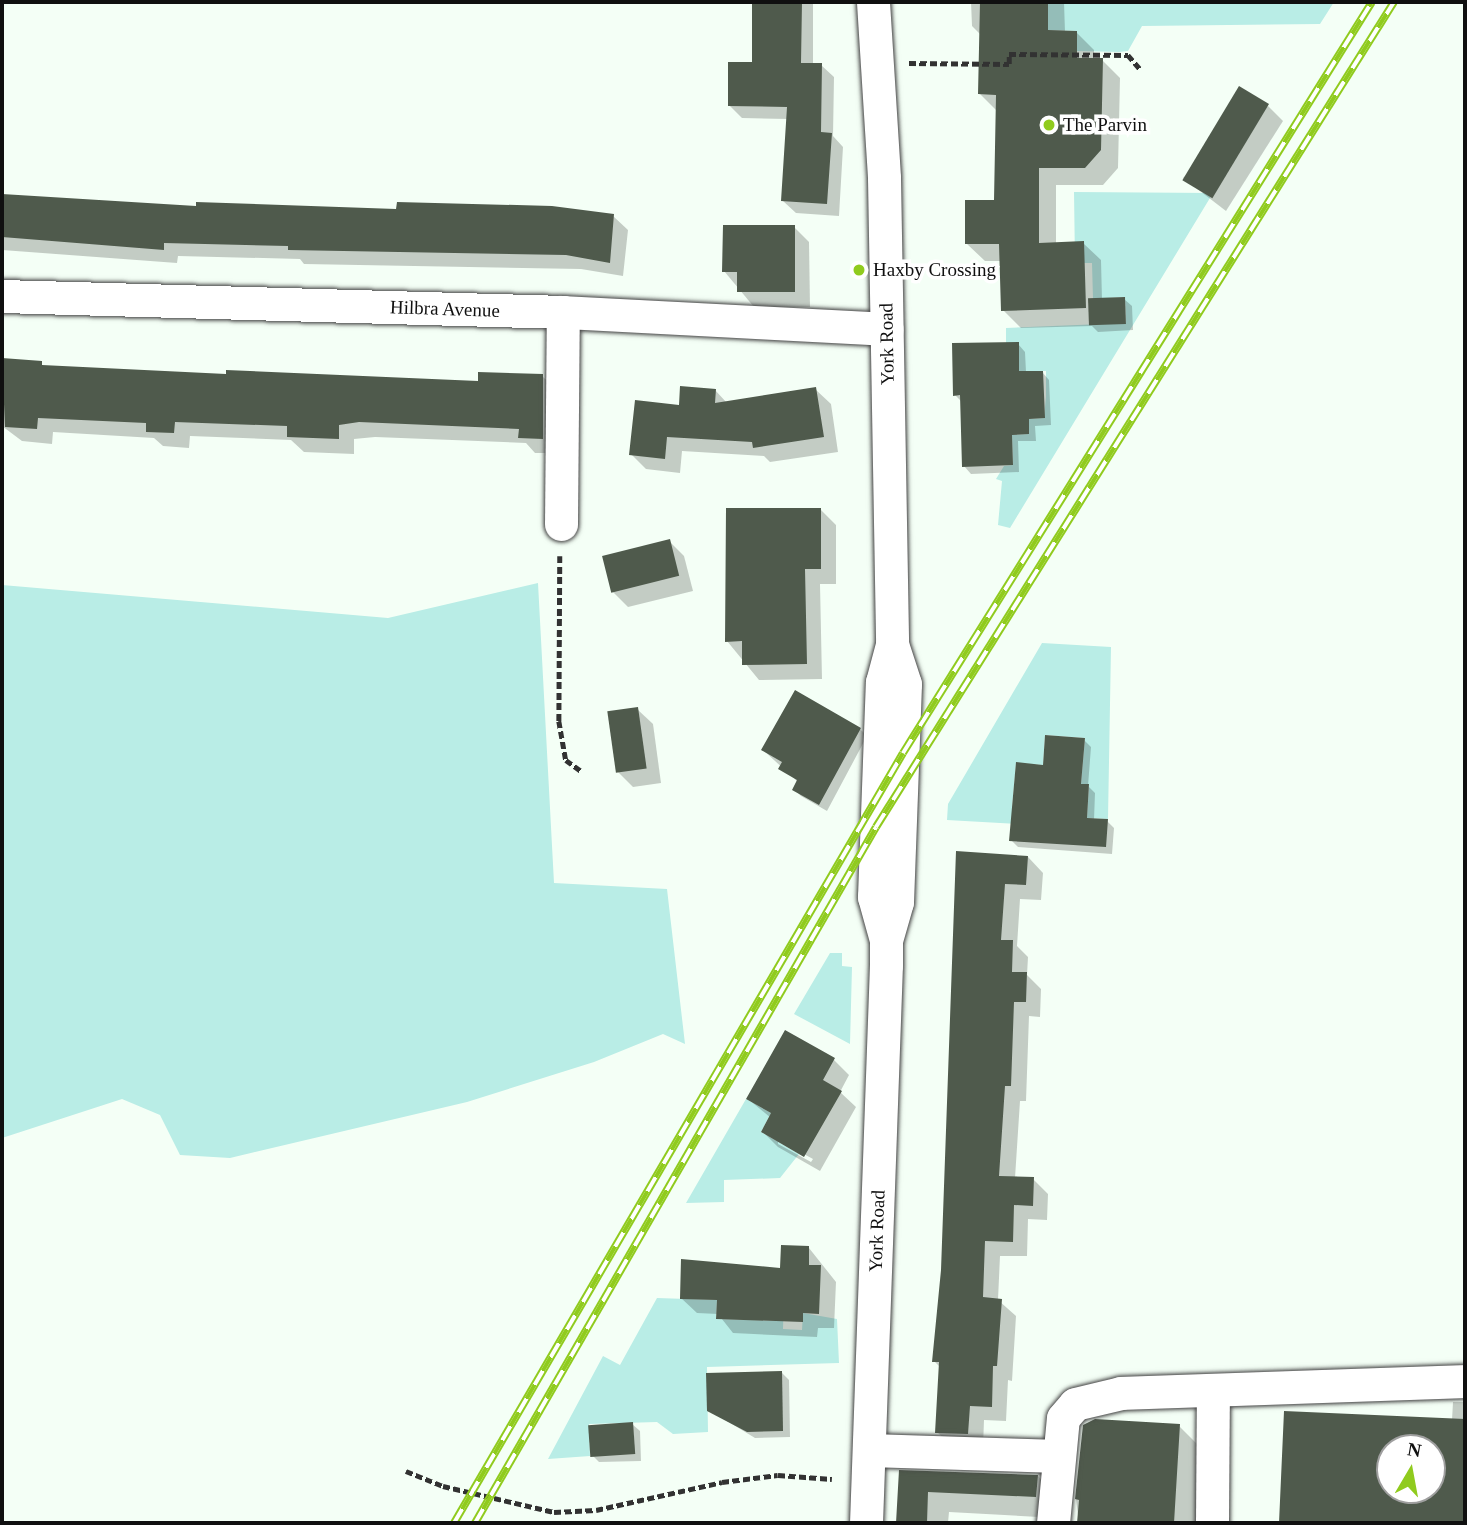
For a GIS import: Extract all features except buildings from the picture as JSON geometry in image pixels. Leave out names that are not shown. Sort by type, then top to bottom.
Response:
[{"type":"street","name":"York Road","points":[[866,1523],[886,940],[874,897],[882,682],[892,644],[887,329],[873,2]]},
{"type":"street","name":"Hilbra Avenue","points":[[2,296],[563,313],[887,329]]},
{"type":"street","points":[[561,524],[563,313]]},
{"type":"street","points":[[1053,1523],[1063,1418],[1075,1404],[1121,1393],[1465,1381]]},
{"type":"street","points":[[1212,1523],[1213,1390]]},
{"type":"street","points":[[870,1450],[1058,1456]]},
{"type":"path","points":[[877,62],[1009,64],[1009,54],[1128,55],[1140,69]]},
{"type":"path","points":[[561,524],[559,721],[566,760],[581,771]]},
{"type":"path","points":[[406,1471],[443,1486],[554,1512],[596,1510],[722,1482],[778,1475],[868,1482]]},
{"type":"shaded area","points":[[1048,2],[1334,2],[1320,24],[1142,26],[1128,51],[1119,52],[1077,51],[1077,31],[1048,30]]},
{"type":"shaded area","points":[[1074,192],[1213,193],[1010,528],[998,525],[1002,481],[996,479],[1004,466],[1013,465],[1012,435],[1029,434],[1029,419],[1044,418],[1046,371],[1019,371],[1019,359],[1006,359],[1006,328],[1126,323],[1125,297],[1093,299],[1092,263],[1075,263]]},
{"type":"shaded area","points":[[538,583],[554,883],[667,889],[685,1044],[663,1034],[594,1062],[467,1102],[230,1158],[180,1155],[160,1115],[122,1099],[2,1138],[2,585],[388,618]]},
{"type":"shaded area","points":[[1042,643],[1111,647],[1108,819],[1087,818],[1089,785],[1081,784],[1085,738],[1045,735],[1043,765],[1016,763],[1012,807],[1037,809],[1035,825],[947,820],[948,804]]},
{"type":"shaded area","points":[[830,953],[842,953],[842,966],[852,967],[850,1044],[794,1014]]},
{"type":"shaded area","points":[[746,1099],[771,1113],[761,1132],[799,1154],[780,1178],[724,1180],[724,1202],[686,1203]]},
{"type":"shaded area","points":[[785,1263],[783,1329],[802,1330],[803,1313],[837,1319],[839,1363],[707,1367],[708,1432],[673,1434],[657,1422],[589,1424],[590,1456],[548,1459],[603,1356],[620,1365],[657,1298],[717,1300],[716,1319],[778,1321]]},
{"type":"railway","points":[[454,1523],[903,753],[1372,2]]},
{"type":"railway","points":[[475,1523],[876,827],[1394,2]]},
{"type":"place","name":"The Parvin","points":[[1049,125]]},
{"type":"place","name":"Haxby Crossing","points":[[859,270]]}]
